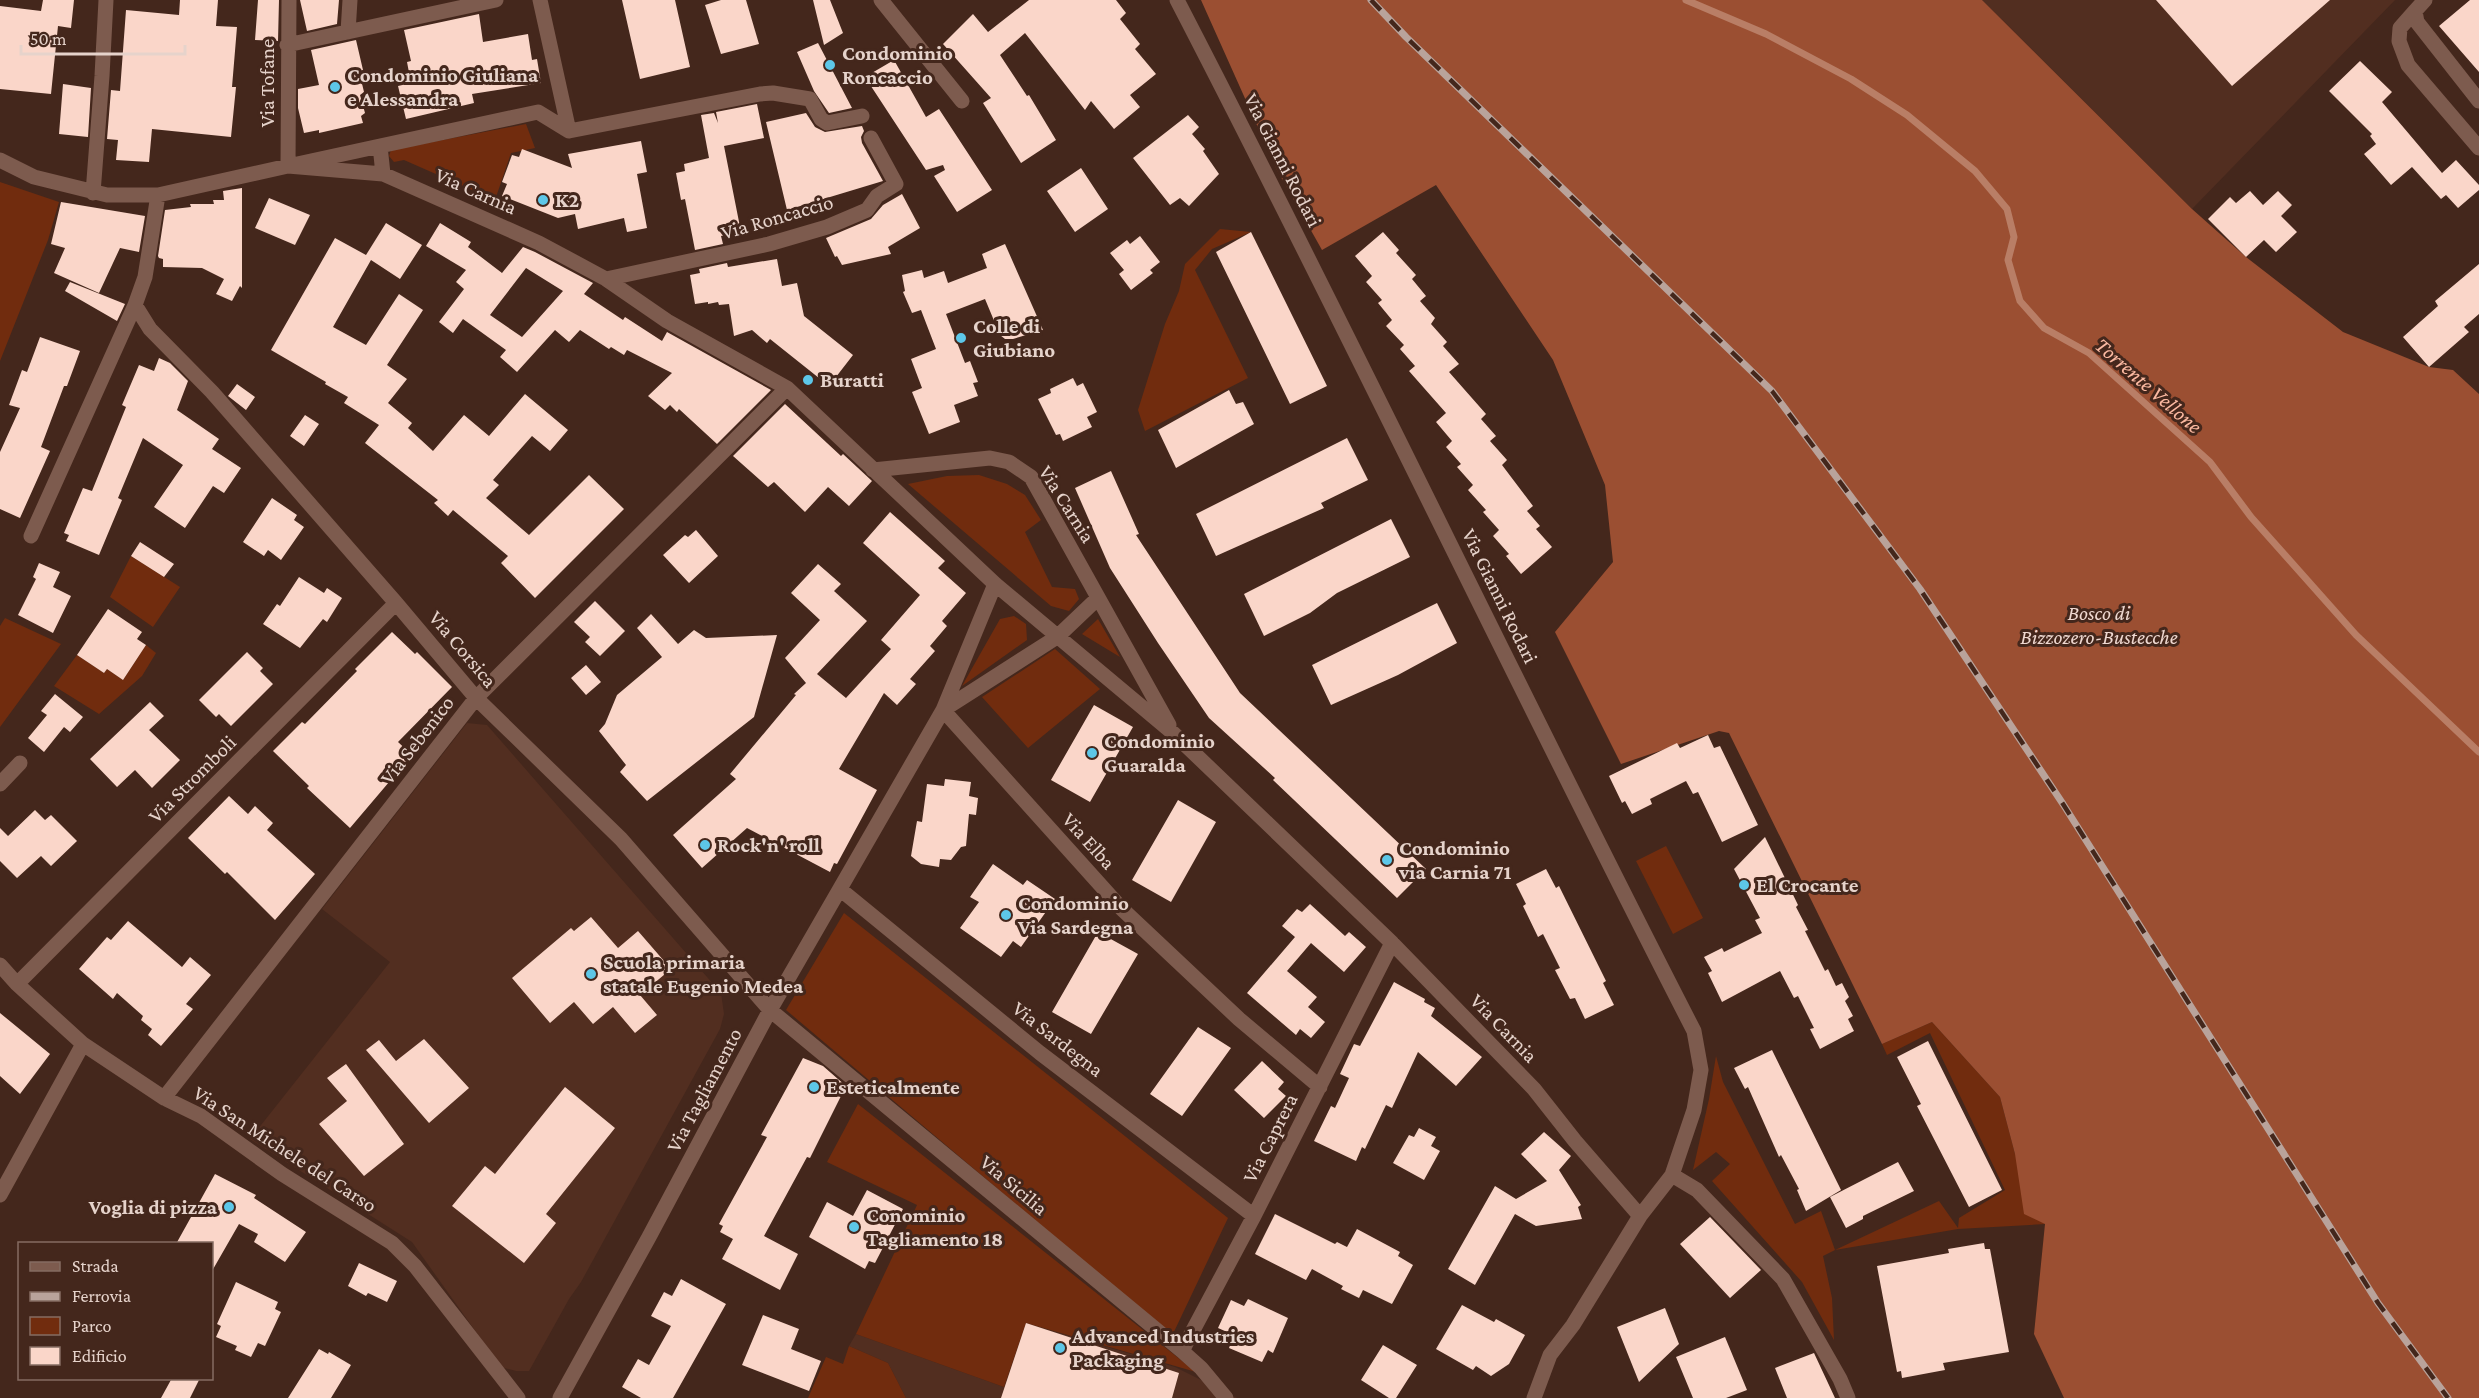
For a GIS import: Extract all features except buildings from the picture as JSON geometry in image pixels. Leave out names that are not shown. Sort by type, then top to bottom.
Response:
[{"type":"street","points":[[93,193],[106,0]]},
{"type":"street","name":"Via Tofane","points":[[288,166],[289,0]]},
{"type":"street","points":[[348,32],[350,0]]},
{"type":"street","points":[[287,45],[496,0]]},
{"type":"street","points":[[540,0],[569,130]]},
{"type":"street","points":[[881,0],[962,101]]},
{"type":"street","name":"Via Gianni Rodari","points":[[1177,0],[1282,204],[1478,603],[1694,1031],[1701,1070],[1694,1110],[1672,1175],[1640,1216]]},
{"type":"street","points":[[2420,6],[2400,28],[2399,41],[2408,65],[2479,148]]},
{"type":"street","points":[[2420,6],[2417,22],[2422,31],[2479,101]]},
{"type":"street","points":[[288,166],[538,112],[569,130],[773,93],[810,99],[821,118],[827,123],[862,116]]},
{"type":"street","name":"Via Roncaccio","points":[[606,279],[769,244],[826,227],[867,210],[877,196],[896,184],[871,138]]},
{"type":"street","points":[[380,146],[383,174]]},
{"type":"street","name":"Via Carnia","points":[[0,160],[34,177],[93,193],[158,195],[288,166],[383,174],[532,239],[606,279],[667,321],[787,388],[995,584],[1173,733],[1392,943],[1534,1089],[1575,1141],[1640,1216]]},
{"type":"street","points":[[32,536],[135,305],[145,277],[158,195]]},
{"type":"street","name":"Via Corsica","points":[[135,305],[150,329],[212,392],[476,698],[621,839],[770,1010]]},
{"type":"street","name":"Via Sebenico","points":[[164,1098],[476,698],[787,388]]},
{"type":"street","name":"Via Carnia","points":[[873,470],[990,458],[1009,462],[1031,477],[1173,733]]},
{"type":"street","name":"Via Tagliamento","points":[[560,1398],[650,1237],[770,1010],[943,710],[995,584]]},
{"type":"street","points":[[1057,637],[1098,598]]},
{"type":"street","name":"Via Stromboli","points":[[17,984],[396,603]]},
{"type":"street","name":"Via Tagliamento","points":[[943,710],[1057,637]]},
{"type":"street","name":"Via Elba","points":[[943,710],[1122,909],[1239,1019],[1320,1087]]},
{"type":"street","points":[[0,784],[20,763]]},
{"type":"street","name":"Via Sardegna","points":[[841,890],[1040,1053],[1254,1216]]},
{"type":"street","name":"Via Caprera","points":[[1182,1351],[1254,1216],[1392,943]]},
{"type":"street","name":"Via San Michele del Carso","points":[[0,965],[17,984],[83,1044],[164,1098],[201,1116],[282,1174],[392,1243],[416,1266],[518,1398]]},
{"type":"street","name":"Via Sicilia","points":[[770,1010],[1182,1351],[1201,1368],[1226,1398]]},
{"type":"street","points":[[0,1195],[83,1044]]},
{"type":"street","points":[[1672,1175],[1697,1190],[1783,1279],[1840,1379],[1848,1398]]},
{"type":"street","points":[[1534,1398],[1550,1355],[1573,1325],[1640,1216]]},
{"type":"shaded area","points":[[1982,0],[2395,0],[2192,209]]},
{"type":"shaded area","points":[[467,723],[487,725],[721,993],[724,1014],[720,1029],[581,1282],[529,1371],[516,1371],[501,1367],[412,1242],[250,1139],[390,962],[322,909]]},
{"type":"shaded area","name":"Advanced Industries Packaging","points":[[1026,1323],[1175,1367],[1237,1398],[906,1398],[888,1363],[849,1346],[856,1334],[1004,1387]]},
{"type":"green space","name":"Bosco di Bizzozero-Bustecche","points":[[1201,0],[1982,0],[2192,209],[2246,257],[2343,332],[2429,367],[2453,370],[2479,394],[2479,1398],[2064,1398],[2034,1334],[2045,1224],[2024,1214],[2015,1154],[2000,1097],[1932,1022],[1882,1044],[1729,733],[1719,731],[1621,764],[1555,632],[1613,562],[1605,485],[1553,360],[1436,185],[1322,250],[1277,170]]},
{"type":"green space","points":[[526,124],[535,148],[511,153],[495,200],[404,160],[394,162],[389,156],[391,150]]},
{"type":"green space","points":[[0,182],[59,202],[48,240],[0,361]]},
{"type":"green space","points":[[1220,229],[1251,232],[1212,249],[1195,270],[1248,378],[1145,431],[1138,410],[1165,324],[1179,291],[1185,264]]},
{"type":"green space","points":[[979,475],[1007,484],[1025,495],[1041,520],[1025,532],[1052,587],[1075,589],[1079,599],[1069,611],[1051,606],[908,484],[947,476]]},
{"type":"green space","points":[[131,556],[180,587],[153,627],[110,597]]},
{"type":"green space","points":[[1014,616],[1026,624],[1027,640],[962,686],[1000,619]]},
{"type":"green space","points":[[5,618],[61,644],[0,727],[0,626]]},
{"type":"green space","points":[[1098,619],[1120,657],[1082,634]]},
{"type":"green space","points":[[146,645],[156,653],[142,676],[99,714],[54,686],[77,655],[104,673],[107,669],[123,680]]},
{"type":"green space","points":[[1055,649],[1100,689],[1028,748],[982,697]]},
{"type":"green space","points":[[1666,846],[1703,918],[1673,934],[1636,861]]},
{"type":"green space","points":[[844,913],[1228,1218],[1172,1336],[786,1010]]},
{"type":"green space","points":[[1932,1022],[2000,1097],[2015,1154],[2045,1224],[1958,1229],[1835,1250],[1939,1201],[1958,1228],[1959,1218],[2005,1190],[1930,1033],[1887,1055],[1882,1044]]},
{"type":"green space","points":[[1716,1056],[1723,1082],[1795,1224],[1821,1211],[1835,1250],[1823,1256],[1832,1298],[1834,1340],[1802,1282],[1712,1181],[1730,1164],[1716,1152],[1693,1170]]},
{"type":"green space","points":[[858,1104],[1196,1372],[1026,1323],[1004,1387],[856,1334],[917,1205],[827,1162]]},
{"type":"green space","points":[[849,1346],[888,1363],[906,1398],[808,1398],[826,1357],[843,1364]]},
{"type":"waterway","name":"Torrente Vellone","points":[[1686,0],[1766,34],[1851,79],[1907,115],[1975,171],[2007,209],[2014,237],[2008,260],[2020,301],[2044,328],[2089,353],[2210,462],[2251,517],[2356,635],[2479,752]]},
{"type":"railway","points":[[1371,0],[1406,37],[1772,391],[1920,589],[2063,804],[2378,1303],[2448,1398]]},
{"type":"place","name":"Condominio Roncaccio","points":[[830,65]]},
{"type":"place","name":"Condominio Giuliana e Alessandra","points":[[335,87]]},
{"type":"place","name":"K2","points":[[543,200]]},
{"type":"place","name":"Colle di Giubiano","points":[[961,338]]},
{"type":"place","name":"Buratti","points":[[808,380]]},
{"type":"place","name":"Condominio Guaralda","points":[[1092,753]]},
{"type":"place","name":"Rock'n' roll","points":[[705,845]]},
{"type":"place","name":"Condominio via Carnia 71","points":[[1387,860]]},
{"type":"place","name":"El Crocante","points":[[1744,885]]},
{"type":"place","name":"Condominio Via Sardegna","points":[[1006,915]]},
{"type":"place","name":"Scuola primaria statale Eugenio Medea","points":[[591,974]]},
{"type":"place","name":"Esteticalmente","points":[[814,1087]]},
{"type":"place","name":"Voglia di pizza","points":[[229,1207]]},
{"type":"place","name":"Conominio Tagliamento 18","points":[[854,1227]]},
{"type":"place","name":"Advanced Industries Packaging","points":[[1060,1348]]}]
